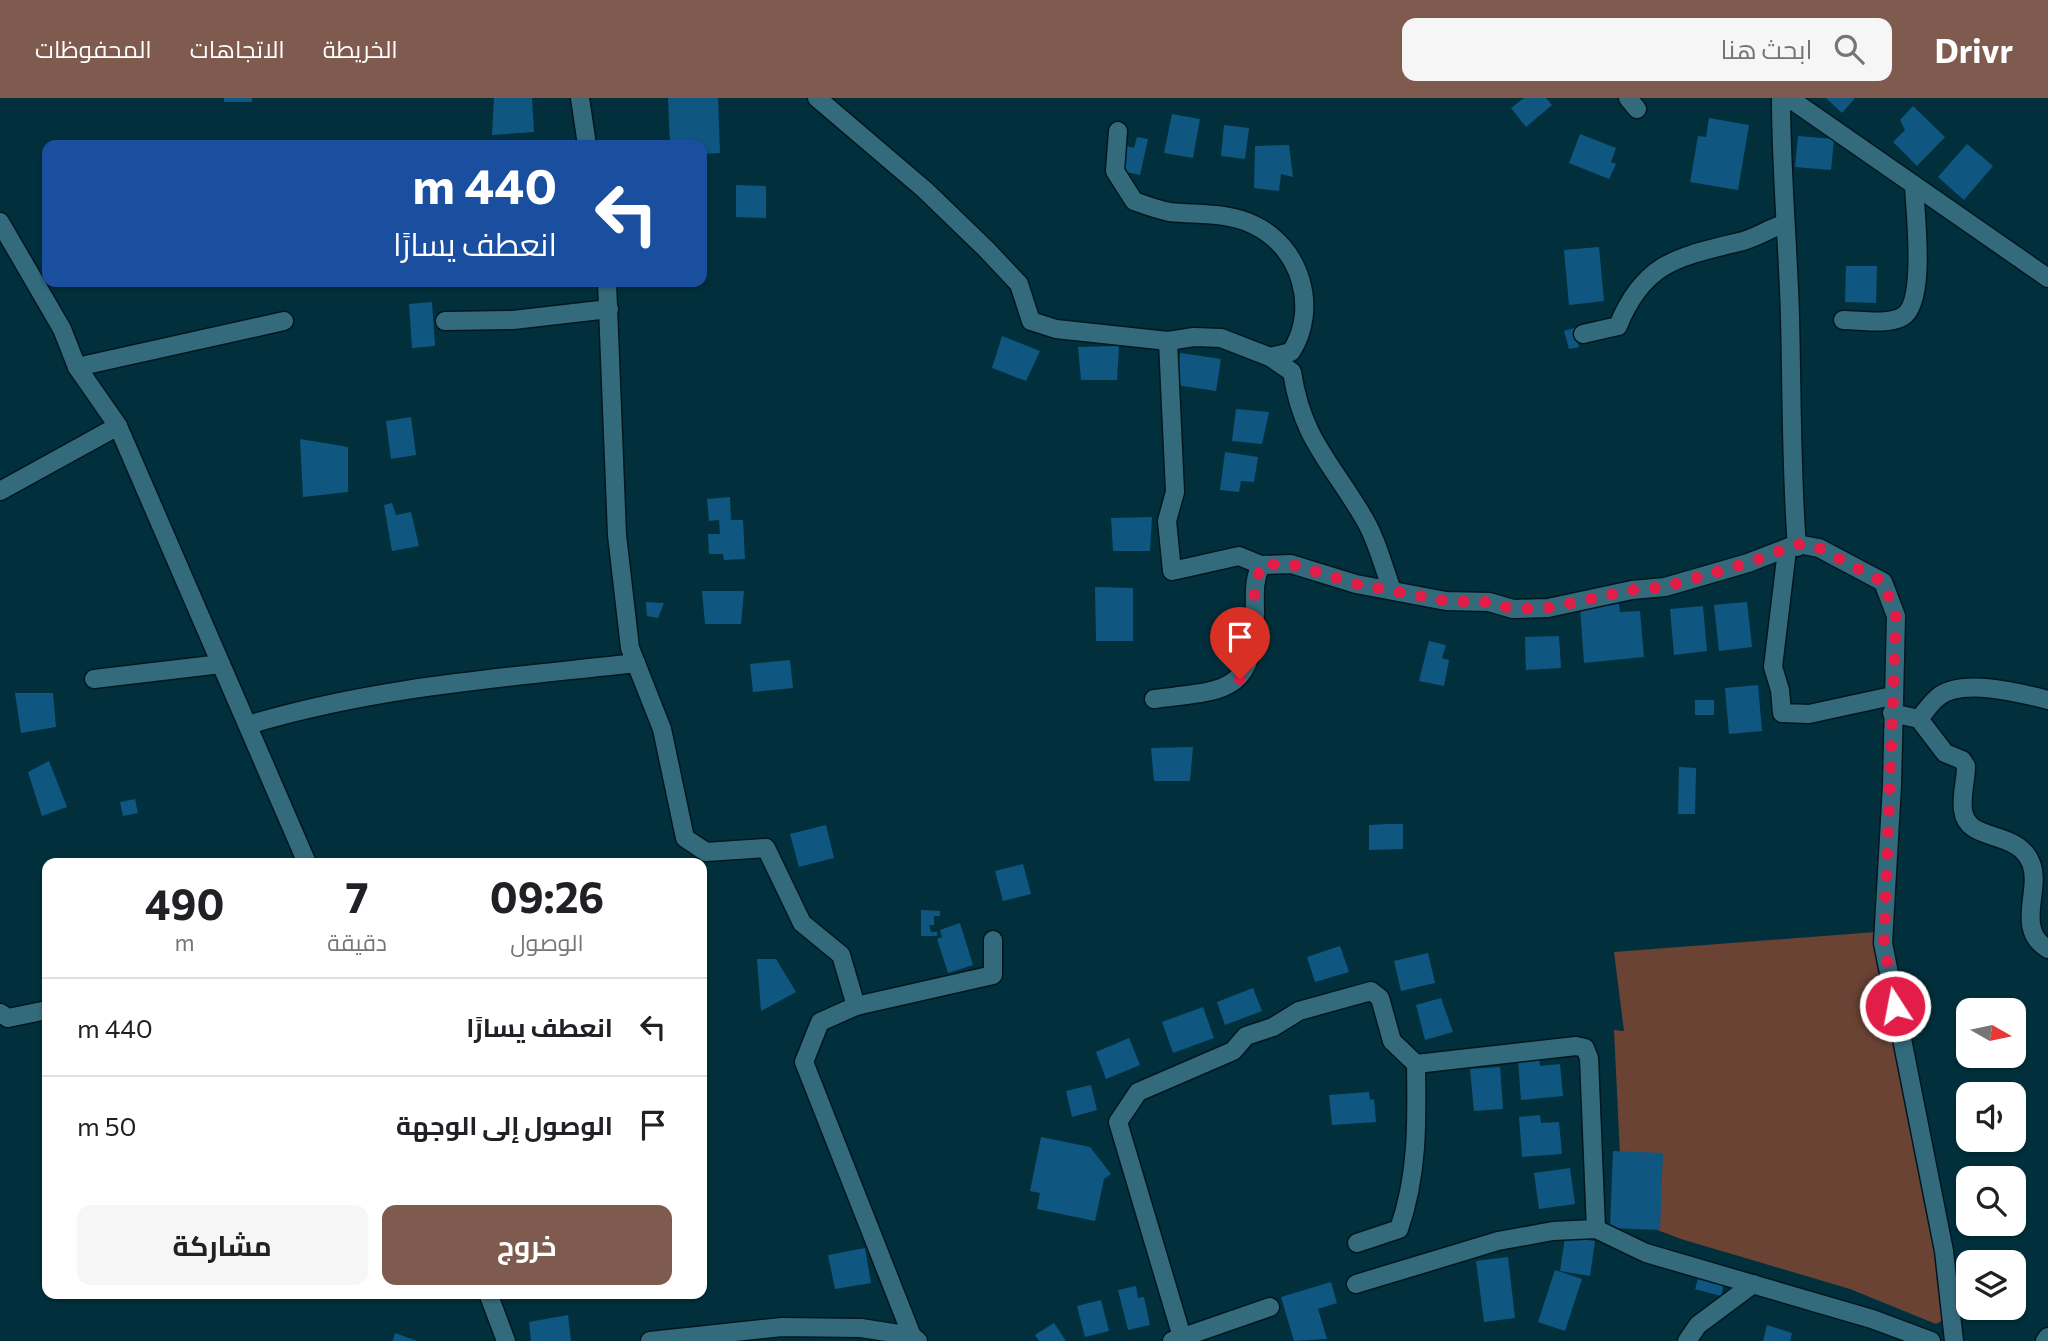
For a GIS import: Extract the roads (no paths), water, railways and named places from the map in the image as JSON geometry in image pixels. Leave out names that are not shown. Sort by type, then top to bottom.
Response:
[{"type":"street","points":[[580,98],[586,140]]},
{"type":"street","points":[[817,98],[925,190],[987,250],[1019,284],[1031,321],[1056,329],[1168,341],[1194,337],[1221,338],[1270,357],[1293,372],[1297,403],[1307,429],[1364,517],[1392,590]]},
{"type":"street","points":[[1782,98],[1784,225],[1790,314],[1792,497],[1792,548],[1773,667],[1780,690],[1782,713],[1809,714],[1892,704],[1919,719],[1945,753],[1962,760],[1966,766],[1962,800],[1968,824],[1978,831],[2014,842],[2032,864],[2030,919],[2035,935],[2048,949]]},
{"type":"street","points":[[1789,98],[1861,145],[1914,186],[2048,278]]},
{"type":"street","points":[[1118,131],[1115,171],[1134,201],[1168,211],[1209,214],[1255,225],[1294,262],[1305,296],[1300,339],[1292,352],[1270,357]]},
{"type":"street","points":[[1843,320],[1892,320],[1904,316],[1913,305],[1917,273],[1914,186]]},
{"type":"street","points":[[0,222],[62,330],[78,367],[118,426],[305,858]]},
{"type":"street","points":[[1583,334],[1618,326],[1628,301],[1651,274],[1695,251],[1742,242],[1784,225]]},
{"type":"street","points":[[607,287],[617,535],[630,648],[662,729],[685,838],[706,852],[766,848],[802,923],[841,955],[856,1006]]},
{"type":"street","points":[[445,321],[513,320],[609,309]]},
{"type":"street","points":[[78,367],[284,321]]},
{"type":"street","points":[[1168,341],[1175,492],[1167,521],[1172,571],[1239,556],[1261,565],[1291,564],[1356,584],[1446,601],[1489,602],[1513,609],[1548,608],[1632,590],[1665,587],[1792,548],[1797,544],[1819,548],[1883,582],[1896,616],[1892,785],[1884,943],[1944,1251],[1954,1341]]},
{"type":"street","points":[[0,491],[118,426]]},
{"type":"street","points":[[1154,699],[1220,691],[1240,679],[1250,654],[1255,587],[1261,565]]},
{"type":"street","points":[[248,725],[317,704],[404,688],[636,663]]},
{"type":"street","points":[[94,679],[221,664]]},
{"type":"street","points":[[1919,719],[1938,696],[1969,689],[2004,689],[2048,700]]},
{"type":"street","points":[[915,1338],[804,1062],[820,1022],[856,1006],[993,975],[993,940]]},
{"type":"street","points":[[1270,1307],[1177,1339],[1118,1122],[1138,1092],[1233,1051],[1246,1036],[1273,1027],[1299,1011],[1371,991],[1380,998],[1392,1041],[1416,1064],[1416,1153],[1408,1203],[1399,1230],[1357,1243]]},
{"type":"street","points":[[0,1013],[8,1018],[42,1011]]},
{"type":"street","points":[[1416,1064],[1576,1046],[1585,1048],[1589,1058],[1596,1229]]},
{"type":"street","points":[[1356,1284],[1498,1241],[1553,1231],[1596,1229],[1646,1253],[1872,1319],[1930,1341]]},
{"type":"street","points":[[1687,1341],[1698,1325],[1753,1284]]},
{"type":"street","points":[[490,1299],[506,1341]]},
{"type":"street","points":[[650,1341],[782,1327],[861,1328],[915,1338]]}]
